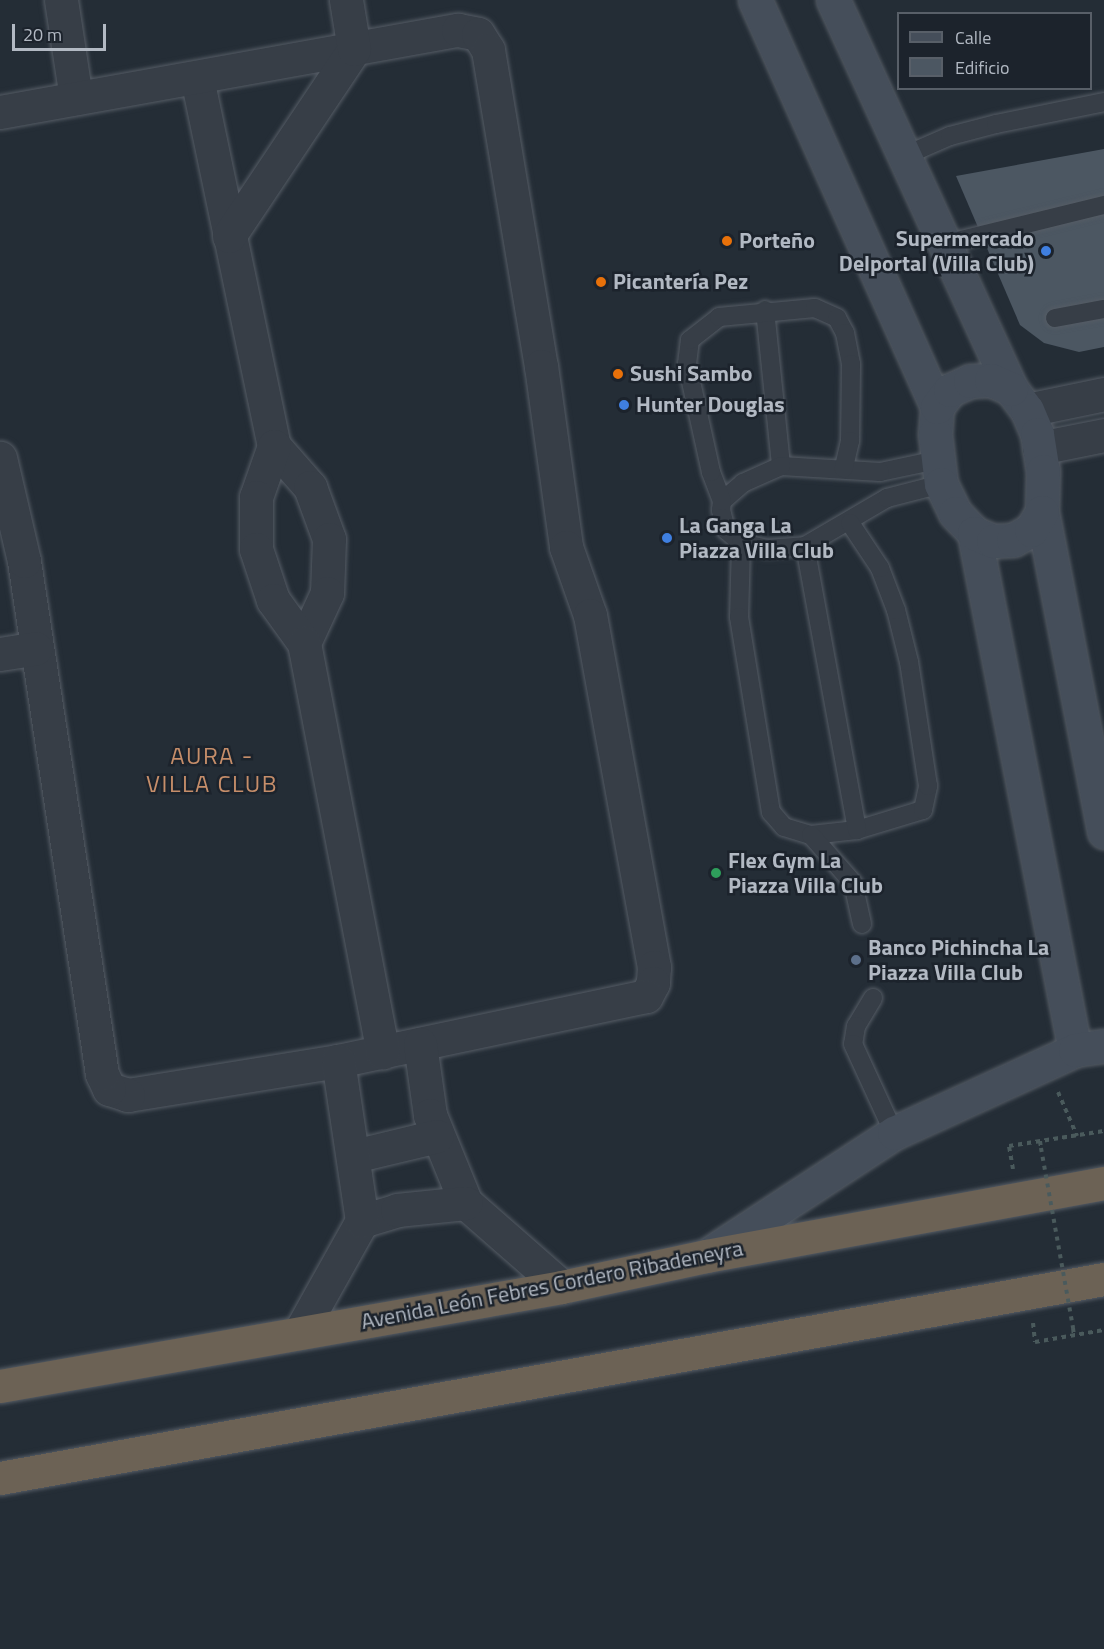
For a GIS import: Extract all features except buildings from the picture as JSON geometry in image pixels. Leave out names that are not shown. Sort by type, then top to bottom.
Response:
[{"type":"highway","name":"Avenida León Febres Cordero Ribadeneyra","points":[[0,1386],[301,1330],[562,1287],[706,1256],[1104,1183]]},
{"type":"highway","points":[[0,1478],[1104,1279]]},
{"type":"street","points":[[61,0],[76,98]]},
{"type":"street","points":[[229,236],[354,49],[346,0]]},
{"type":"street","points":[[755,0],[937,407],[939,472],[955,513],[974,533],[993,541],[1013,540],[1031,530],[1042,512]]},
{"type":"street","points":[[833,0],[1040,448],[1042,512],[1104,832]]},
{"type":"street","points":[[0,112],[458,30],[478,34],[488,50],[541,366],[555,488],[566,547],[590,615],[654,967],[653,983],[646,996],[338,1061],[128,1095],[109,1089],[102,1074],[24,561],[0,458]]},
{"type":"street","points":[[197,78],[274,446],[310,487],[329,539],[327,593],[304,643]]},
{"type":"street","points":[[937,407],[950,390],[969,381],[991,380],[1019,400],[1104,394]]},
{"type":"street","points":[[1040,448],[1104,435]]},
{"type":"street","points":[[274,446],[256,496],[256,549],[273,600],[304,643],[383,1052]]},
{"type":"street","points":[[706,1256],[894,1133],[1046,1064],[1090,1048],[974,533]]},
{"type":"street","points":[[0,654],[36,648]]},
{"type":"street","points":[[420,1044],[428,1108],[436,1136],[466,1203],[562,1287]]},
{"type":"street","points":[[301,1330],[362,1221],[338,1061]]},
{"type":"street","points":[[354,1156],[436,1136]]},
{"type":"street","points":[[362,1221],[397,1209],[466,1203]]},
{"type":"lane","points":[[904,156],[950,136],[996,124],[1104,102]]},
{"type":"lane","points":[[945,244],[1104,205]]},
{"type":"lane","points":[[1055,318],[1104,309]]},
{"type":"lane","points":[[765,310],[781,466]]},
{"type":"lane","points":[[844,468],[852,397],[851,364],[842,325],[823,310],[765,310],[719,316],[690,340],[687,364],[722,501],[726,530],[741,543],[766,549],[805,546],[850,522],[886,498],[939,472]]},
{"type":"lane","points":[[722,501],[743,483],[781,466],[844,468],[880,472],[939,472]]},
{"type":"lane","points":[[741,543],[739,617],[765,790],[771,812],[784,827],[811,835],[857,830],[923,810],[928,786],[909,662],[896,610],[880,568],[850,522]]},
{"type":"lane","points":[[805,546],[857,830]]},
{"type":"lane","points":[[811,835],[853,883],[862,924]]},
{"type":"lane","points":[[873,998],[856,1026],[853,1044],[894,1133]]},
{"type":"path","points":[[1046,1064],[1077,1136]]},
{"type":"path","points":[[1018,1199],[1009,1146],[1104,1131]]},
{"type":"path","points":[[1040,1141],[1074,1336]]},
{"type":"path","points":[[1029,1293],[1035,1342],[1104,1330]]},
{"type":"place","name":"Porteño","points":[[727,241]]},
{"type":"place","name":"Supermercado Delportal (Villa Club)","points":[[1046,251]]},
{"type":"place","name":"Picantería Pez","points":[[601,282]]},
{"type":"place","name":"Sushi Sambo","points":[[618,374]]},
{"type":"place","name":"Hunter Douglas","points":[[624,405]]},
{"type":"place","name":"La Ganga La Piazza Villa Club","points":[[667,538]]},
{"type":"place","name":"Flex Gym La Piazza Villa Club","points":[[716,873]]},
{"type":"place","name":"Banco Pichincha La Piazza Villa Club","points":[[856,960]]},
{"type":"district","name":"AURA - VILLA CLUB","points":[[212,770]]}]
